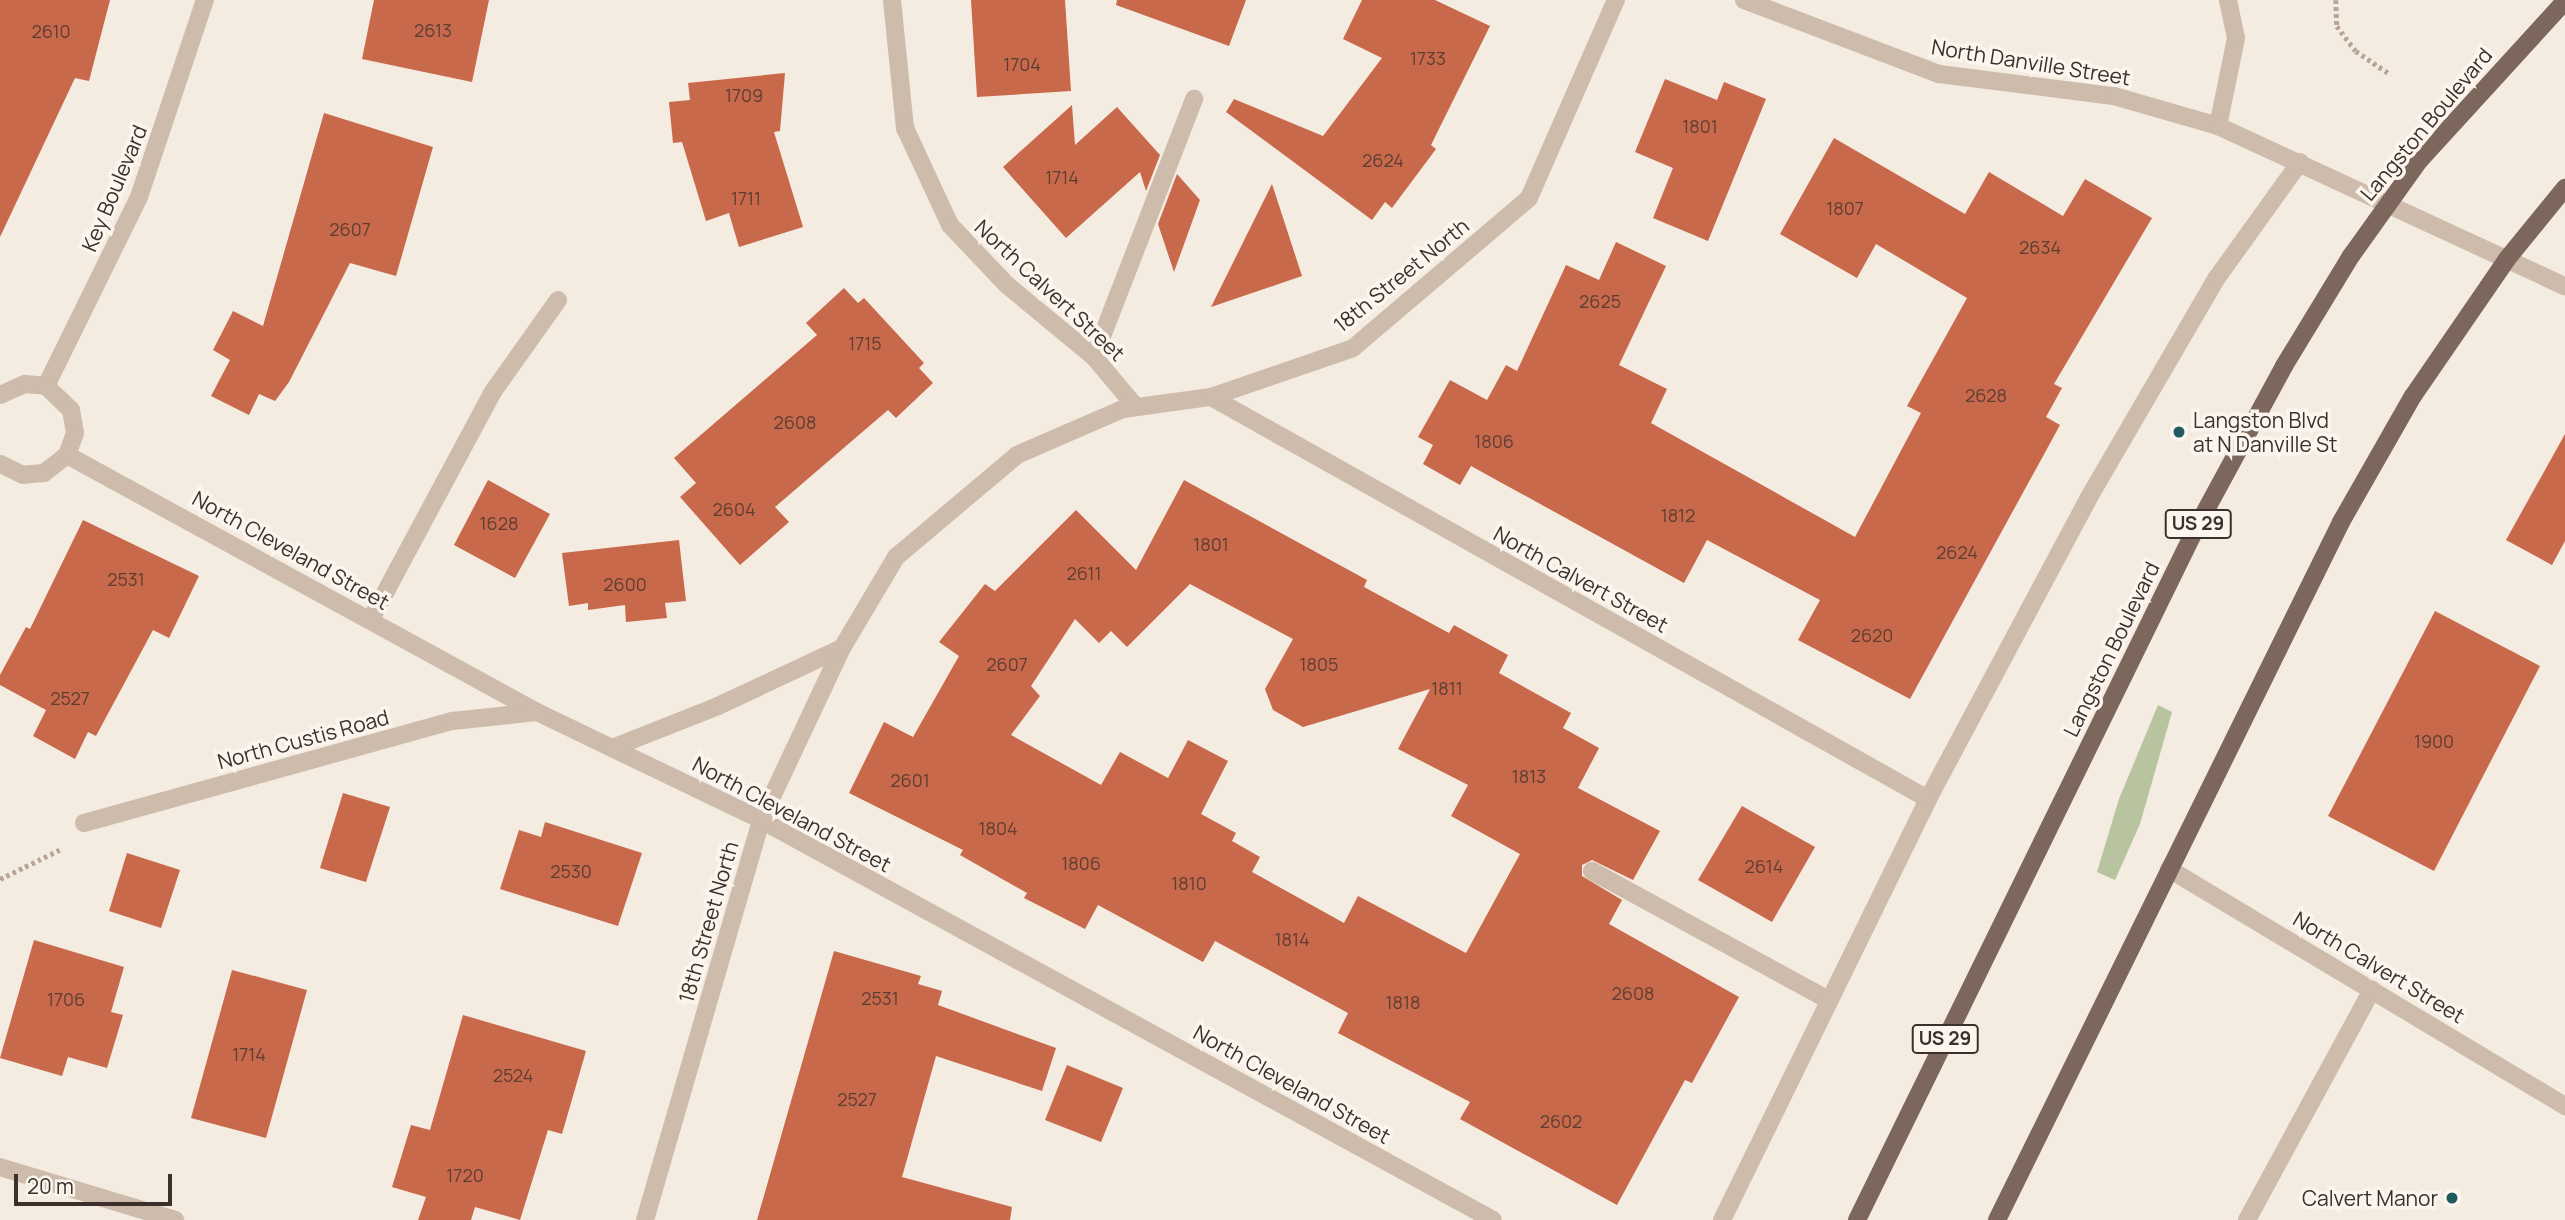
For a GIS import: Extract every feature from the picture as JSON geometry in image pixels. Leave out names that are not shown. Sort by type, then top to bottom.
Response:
[{"type":"main road","name":"Langston Boulevard","points":[[1857,1220],[2237,448],[2327,293],[2388,203],[2477,94],[2565,1]]},
{"type":"main road","points":[[1997,1220],[2301,599],[2375,462],[2413,396],[2507,259],[2565,188]]},
{"type":"street","name":"Key Boulevard","points":[[46,386],[139,197],[205,0]]},
{"type":"street","name":"North Calvert Street","points":[[892,0],[905,128],[950,225],[1007,285],[1094,357],[1136,407]]},
{"type":"street","name":"18th Street North","points":[[645,1220],[761,820],[842,648],[896,557],[1017,455],[1136,407],[1211,397],[1353,348],[1529,198],[1616,0]]},
{"type":"street","name":"North Danville Street","points":[[1744,0],[1939,74],[2114,96],[2218,126],[2565,286]]},
{"type":"street","points":[[2218,126],[2236,38],[2228,0]]},
{"type":"street","points":[[1094,357],[1194,100]]},
{"type":"street","points":[[1722,1220],[1928,799],[2088,499],[2209,291],[2300,162]]},
{"type":"street","points":[[371,619],[492,393],[558,300]]},
{"type":"street","points":[[0,395],[25,384],[46,386],[71,410],[75,433],[67,455],[52,469],[33,475],[1,469]]},
{"type":"street","name":"North Calvert Street","points":[[1211,397],[1928,799]]},
{"type":"street","name":"North Cleveland Street","points":[[67,455],[537,712],[761,820],[1493,1220]]},
{"type":"street","points":[[612,748],[718,706],[842,648]]},
{"type":"street","name":"North Custis Road","points":[[84,823],[453,721],[537,712]]},
{"type":"street","name":"North Calvert Street","points":[[2169,869],[2565,1106]]},
{"type":"street","points":[[1592,871],[1829,1000]]},
{"type":"street","points":[[2247,1220],[2372,989]]},
{"type":"street","points":[[0,1167],[176,1220]]},
{"type":"path","points":[[2336,0],[2337,26],[2356,51],[2391,75]]},
{"type":"path","points":[[0,879],[76,842],[84,823]]},
{"type":"green space","points":[[2158,705],[2172,712],[2140,824],[2115,880],[2097,872],[2119,799]]},
{"type":"building","points":[[0,0],[110,0],[89,81],[75,78],[0,237]]},
{"type":"building","points":[[374,0],[489,0],[472,82],[362,59]]},
{"type":"building","points":[[971,0],[1065,0],[1071,91],[977,97]]},
{"type":"building","points":[[1117,0],[1246,0],[1229,46],[1116,5]]},
{"type":"building","points":[[1362,0],[1435,0],[1490,26],[1431,145],[1436,149],[1392,208],[1385,202],[1372,220],[1226,112],[1234,99],[1323,136],[1382,58],[1343,39]]},
{"type":"building","points":[[785,73],[780,131],[774,132],[803,227],[739,247],[729,213],[706,221],[682,142],[673,143],[669,102],[690,100],[688,83]]},
{"type":"building","points":[[1665,79],[1717,100],[1724,82],[1766,99],[1708,241],[1653,218],[1673,168],[1635,152]]},
{"type":"building","points":[[1072,105],[1075,145],[1117,107],[1160,155],[1146,191],[1140,172],[1066,238],[1003,167]]},
{"type":"building","points":[[324,113],[433,147],[396,276],[350,263],[289,382],[275,401],[259,394],[249,415],[211,396],[230,360],[213,350],[233,311],[263,326]]},
{"type":"building","points":[[1834,138],[1965,214],[1989,172],[2063,216],[2085,179],[2152,218],[2054,384],[2062,388],[2046,417],[2060,425],[1910,699],[1798,640],[1820,600],[1707,540],[1684,583],[1471,466],[1460,485],[1423,464],[1433,445],[1418,437],[1450,380],[1487,400],[1506,365],[1517,371],[1566,265],[1599,280],[1616,242],[1666,266],[1619,365],[1667,389],[1651,423],[1855,537],[1921,413],[1907,406],[1967,298],[1876,244],[1857,278],[1780,234]]},
{"type":"building","points":[[1177,174],[1200,200],[1174,272],[1158,224]]},
{"type":"building","points":[[1272,184],[1302,276],[1211,307]]},
{"type":"building","points":[[844,288],[858,303],[864,298],[924,363],[919,368],[933,383],[896,418],[888,410],[775,507],[789,522],[740,565],[680,497],[696,483],[674,458],[817,335],[806,323]]},
{"type":"building","points":[[2565,434],[2565,541],[2552,565],[2506,540]]},
{"type":"building","points":[[488,480],[550,514],[515,578],[454,545]]},
{"type":"building","points":[[1184,480],[1367,580],[1364,587],[1449,633],[1454,625],[1508,655],[1499,673],[1571,713],[1563,728],[1599,748],[1578,788],[1660,831],[1633,880],[1592,860],[1582,865],[1582,876],[1622,900],[1609,924],[1739,997],[1692,1083],[1685,1080],[1617,1205],[1460,1119],[1470,1102],[1338,1033],[1348,1013],[1215,941],[1203,962],[1098,905],[1085,929],[1024,898],[1027,893],[960,855],[963,850],[849,793],[884,722],[913,737],[959,656],[939,642],[985,584],[995,591],[1076,510],[1136,570]],"holes":[[[1190,584],[1293,639],[1265,689],[1273,710],[1303,727],[1430,689],[1398,749],[1468,785],[1451,816],[1520,854],[1466,953],[1358,896],[1344,923],[1252,872],[1260,857],[1232,841],[1236,833],[1201,814],[1228,761],[1188,740],[1168,778],[1120,752],[1101,785],[1011,735],[1040,696],[1031,686],[1075,619],[1099,643],[1111,631],[1127,647]]]},
{"type":"building","points":[[83,520],[199,576],[169,638],[153,630],[96,736],[88,732],[75,759],[33,736],[46,710],[0,685],[0,675],[26,627],[30,629]]},
{"type":"building","points":[[679,540],[686,601],[665,603],[667,618],[626,622],[625,605],[588,610],[588,603],[569,606],[562,553]]},
{"type":"building","points":[[2435,611],[2540,666],[2434,871],[2328,816]]},
{"type":"building","points":[[343,793],[390,807],[366,882],[320,868]]},
{"type":"building","points":[[1742,806],[1815,847],[1772,922],[1698,880]]},
{"type":"building","points":[[545,822],[642,853],[618,926],[500,889],[519,830],[541,837]]},
{"type":"building","points":[[127,853],[180,870],[161,928],[109,911]]},
{"type":"building","points":[[34,940],[124,967],[111,1012],[123,1015],[107,1068],[68,1057],[62,1076],[0,1058]]},
{"type":"building","points":[[834,951],[921,976],[918,984],[942,991],[938,1005],[1056,1048],[1042,1091],[936,1056],[902,1177],[1012,1207],[1010,1220],[757,1220]]},
{"type":"building","points":[[232,970],[307,990],[266,1138],[191,1118]]},
{"type":"building","points":[[463,1015],[586,1051],[562,1134],[548,1130],[520,1220],[475,1207],[471,1220],[418,1220],[426,1197],[392,1187],[411,1125],[430,1130]]},
{"type":"building","points":[[1067,1065],[1123,1088],[1101,1142],[1045,1120]]},
{"type":"place","name":"Langston Blvd at N Danville St","points":[[2179,432]]},
{"type":"place","name":"Calvert Manor","points":[[2452,1198]]}]
